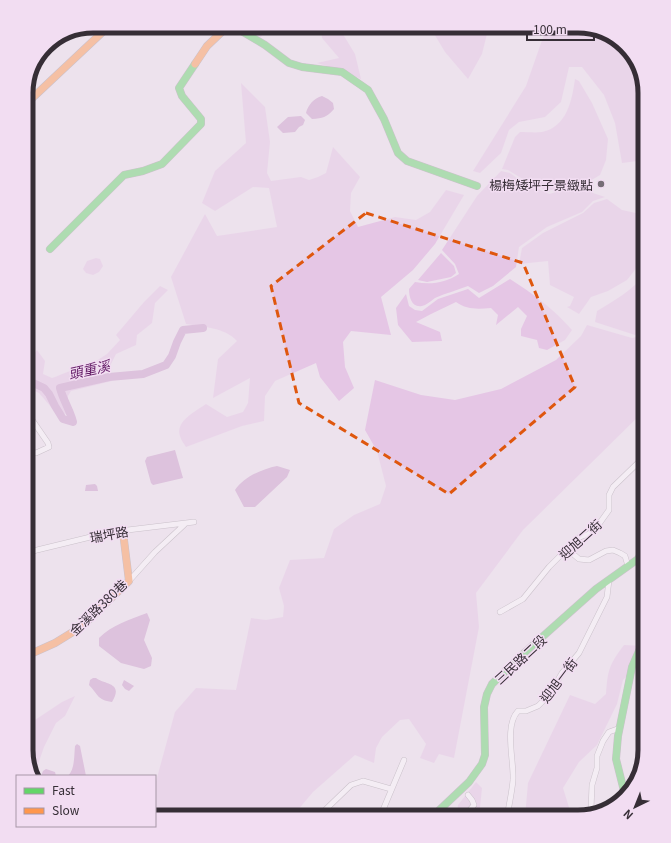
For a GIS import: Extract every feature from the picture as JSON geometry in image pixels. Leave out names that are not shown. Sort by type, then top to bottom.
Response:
[{"type":"street","points":[[33,97],[102,33]]},
{"type":"street","points":[[50,249],[124,175],[143,171],[162,164],[197,130],[201,124],[201,120],[182,96],[179,88],[207,46],[221,33]]},
{"type":"street","points":[[245,33],[265,45],[289,63],[302,67],[342,72],[353,79],[368,90],[384,119],[398,153],[402,158],[477,186]]},
{"type":"street","points":[[33,421],[50,447],[36,453],[33,452]]},
{"type":"street","name":"迎旭二街","points":[[500,612],[523,599],[549,567],[567,549],[580,537],[589,534],[600,524],[609,510],[609,495],[613,487],[638,463]]},
{"type":"street","name":"瑞坪路","points":[[33,551],[111,532],[123,532],[194,522]]},
{"type":"street","points":[[129,581],[155,552],[185,524]]},
{"type":"street","name":"金溪路380巷","points":[[33,653],[74,632],[129,581],[123,532]]},
{"type":"street","points":[[567,549],[579,559],[589,560],[606,551],[613,550],[625,556],[628,566]]},
{"type":"street","name":"三民路二段","points":[[439,810],[468,782],[482,764],[485,755],[484,707],[487,694],[492,684],[596,589],[638,559]]},
{"type":"street","name":"迎旭一街","points":[[508,810],[513,781],[510,733],[514,715],[518,711],[526,711],[538,706],[549,695],[562,673],[579,653],[607,597],[609,580]]},
{"type":"street","points":[[623,787],[616,759],[620,728],[632,667],[638,654]]},
{"type":"street","points":[[591,808],[592,785],[597,768],[598,756],[603,741],[609,732],[620,728]]},
{"type":"street","points":[[383,810],[404,760]]},
{"type":"street","points":[[325,810],[351,785],[363,781],[391,790]]},
{"type":"street","points":[[468,795],[474,805],[470,810]]},
{"type":"highlighted area","points":[[366,213],[523,263],[575,387],[449,494],[299,403],[271,286]]},
{"type":"shaded area","points":[[253,33],[264,33],[261,37]]},
{"type":"shaded area","points":[[322,33],[342,33],[355,54],[361,79],[340,70],[317,63],[339,58],[322,38]]},
{"type":"shaded area","points":[[434,33],[487,33],[482,54],[468,79],[445,52]]},
{"type":"shaded area","points":[[545,33],[581,33],[593,35],[608,41],[628,60],[636,78],[638,94],[638,161],[622,163],[615,123],[604,95],[582,67],[569,67],[561,102],[545,117],[519,122],[509,130],[501,153],[480,173],[473,171],[526,86]]},
{"type":"shaded area","points":[[575,79],[579,81],[592,103],[608,139],[606,160],[600,175],[590,181],[547,191],[508,170],[502,169],[515,137],[520,132],[542,132],[557,125],[563,119],[570,104]]},
{"type":"shaded area","points":[[241,83],[265,107],[270,142],[267,173],[271,181],[301,177],[309,180],[326,173],[333,147],[360,177],[351,193],[350,211],[358,227],[395,217],[416,220],[430,212],[446,190],[464,195],[435,244],[413,270],[381,297],[391,335],[351,331],[343,342],[345,367],[354,388],[339,401],[320,377],[316,363],[275,381],[265,396],[264,421],[242,426],[186,447],[180,437],[179,431],[183,421],[206,404],[227,417],[243,412],[248,403],[250,378],[213,398],[218,359],[237,341],[232,336],[220,330],[186,324],[171,277],[205,214],[217,236],[277,227],[269,188],[253,187],[215,211],[202,203],[215,171],[246,143]]},
{"type":"shaded area","points":[[322,96],[333,103],[334,109],[324,117],[312,119],[306,113],[307,110],[314,100]]},
{"type":"shaded area","points":[[301,116],[305,120],[303,125],[295,132],[283,133],[277,127],[288,117]]},
{"type":"shaded area","points":[[501,171],[510,173],[521,181],[549,194],[584,185],[593,193],[605,197],[593,201],[582,212],[547,227],[519,247],[516,267],[493,286],[479,293],[468,286],[435,298],[425,305],[415,305],[412,303],[409,289],[415,282],[438,282],[459,274],[455,264],[442,250],[477,196]]},
{"type":"shaded area","points":[[607,199],[622,210],[638,213],[638,266],[627,280],[608,291],[591,297],[579,314],[567,307],[570,306],[574,297],[550,285],[548,261],[519,264],[522,248],[543,233],[583,213],[594,203]]},
{"type":"shaded area","points":[[441,253],[454,266],[456,273],[451,277],[427,282],[418,280]]},
{"type":"shaded area","points":[[96,258],[100,259],[103,266],[99,272],[93,275],[86,273],[83,269],[87,261]]},
{"type":"shaded area","points":[[510,279],[543,302],[572,330],[565,340],[547,350],[539,348],[537,340],[521,336],[521,329],[527,316],[518,307],[496,325],[498,315],[491,308],[468,308],[456,302],[416,322],[440,332],[442,341],[412,342],[398,325],[396,308],[406,294],[409,306],[415,310],[422,311],[438,299],[468,289],[479,298]]},
{"type":"shaded area","points":[[638,283],[638,333],[635,335],[595,322],[597,311]]},
{"type":"shaded area","points":[[160,286],[168,290],[155,303],[152,323],[137,335],[136,345],[116,354],[108,370],[90,365],[107,354],[120,340],[116,335],[144,302]]},
{"type":"shaded area","points":[[587,325],[632,338],[638,336],[638,417],[523,530],[476,593],[479,627],[454,758],[439,754],[434,763],[420,758],[426,744],[409,719],[400,720],[382,737],[376,748],[374,763],[355,755],[313,792],[298,810],[156,809],[156,781],[175,712],[196,688],[236,690],[251,618],[266,620],[283,617],[284,606],[279,588],[290,560],[324,558],[334,529],[354,515],[380,504],[386,486],[377,451],[365,430],[375,380],[421,395],[455,400],[501,389],[556,360],[581,336]]},
{"type":"shaded area","points":[[37,350],[45,361],[43,374],[52,378],[76,369],[90,368],[104,374],[112,381],[71,391],[68,396],[67,415],[51,407],[39,393],[33,390],[33,355]]},
{"type":"shaded area","points":[[175,450],[183,478],[153,485],[151,483],[145,461],[147,457]]},
{"type":"shaded area","points":[[277,466],[290,470],[287,477],[255,507],[244,507],[235,490],[239,485],[254,474]]},
{"type":"shaded area","points":[[95,484],[98,491],[85,491],[86,485]]},
{"type":"shaded area","points":[[147,613],[150,620],[144,640],[152,658],[151,666],[144,669],[121,663],[99,646],[99,638],[104,633],[121,623]]},
{"type":"shaded area","points":[[624,645],[638,646],[638,665],[623,680],[617,704],[597,745],[579,762],[563,788],[570,810],[526,810],[528,783],[570,695],[595,704],[606,694],[610,668]]},
{"type":"shaded area","points":[[93,678],[115,687],[115,696],[112,702],[103,700],[89,685],[90,680]]},
{"type":"shaded area","points":[[124,680],[134,686],[129,691],[122,685]]},
{"type":"shaded area","points":[[75,696],[65,716],[56,723],[44,747],[36,769],[33,750],[33,721],[62,702]]},
{"type":"shaded area","points":[[77,744],[80,746],[86,775],[69,775],[73,766],[75,746]]},
{"type":"shaded area","points":[[46,769],[55,772],[56,775],[41,775]]},
{"type":"shaded area","points":[[476,782],[482,788],[480,810],[458,810],[458,805]]},
{"type":"waterway","name":"頭重溪","points":[[33,383],[44,388],[49,394],[63,419],[73,422],[60,388],[109,377],[143,374],[166,365],[172,356],[183,330],[203,328]]},
{"type":"traffic: fast","points":[[245,33],[265,45],[289,63],[302,67],[342,72],[368,90],[384,119],[398,153],[407,161],[477,186]]},
{"type":"traffic: fast","points":[[50,249],[124,175],[143,171],[162,164],[201,124],[201,119],[182,96],[179,88],[195,64]]},
{"type":"traffic: fast","points":[[439,810],[469,782],[482,764],[485,755],[484,707],[487,694],[492,684],[596,589],[638,559]]},
{"type":"traffic: fast","points":[[623,787],[616,759],[618,736],[632,667],[638,653]]},
{"type":"traffic: slow","points":[[33,97],[102,33]]},
{"type":"traffic: slow","points":[[195,64],[207,46],[221,33]]},
{"type":"traffic: slow","points":[[33,653],[55,643],[81,627],[129,581],[123,532]]},
{"type":"place","name":"楊梅矮坪子景緻點","points":[[601,184]]}]
